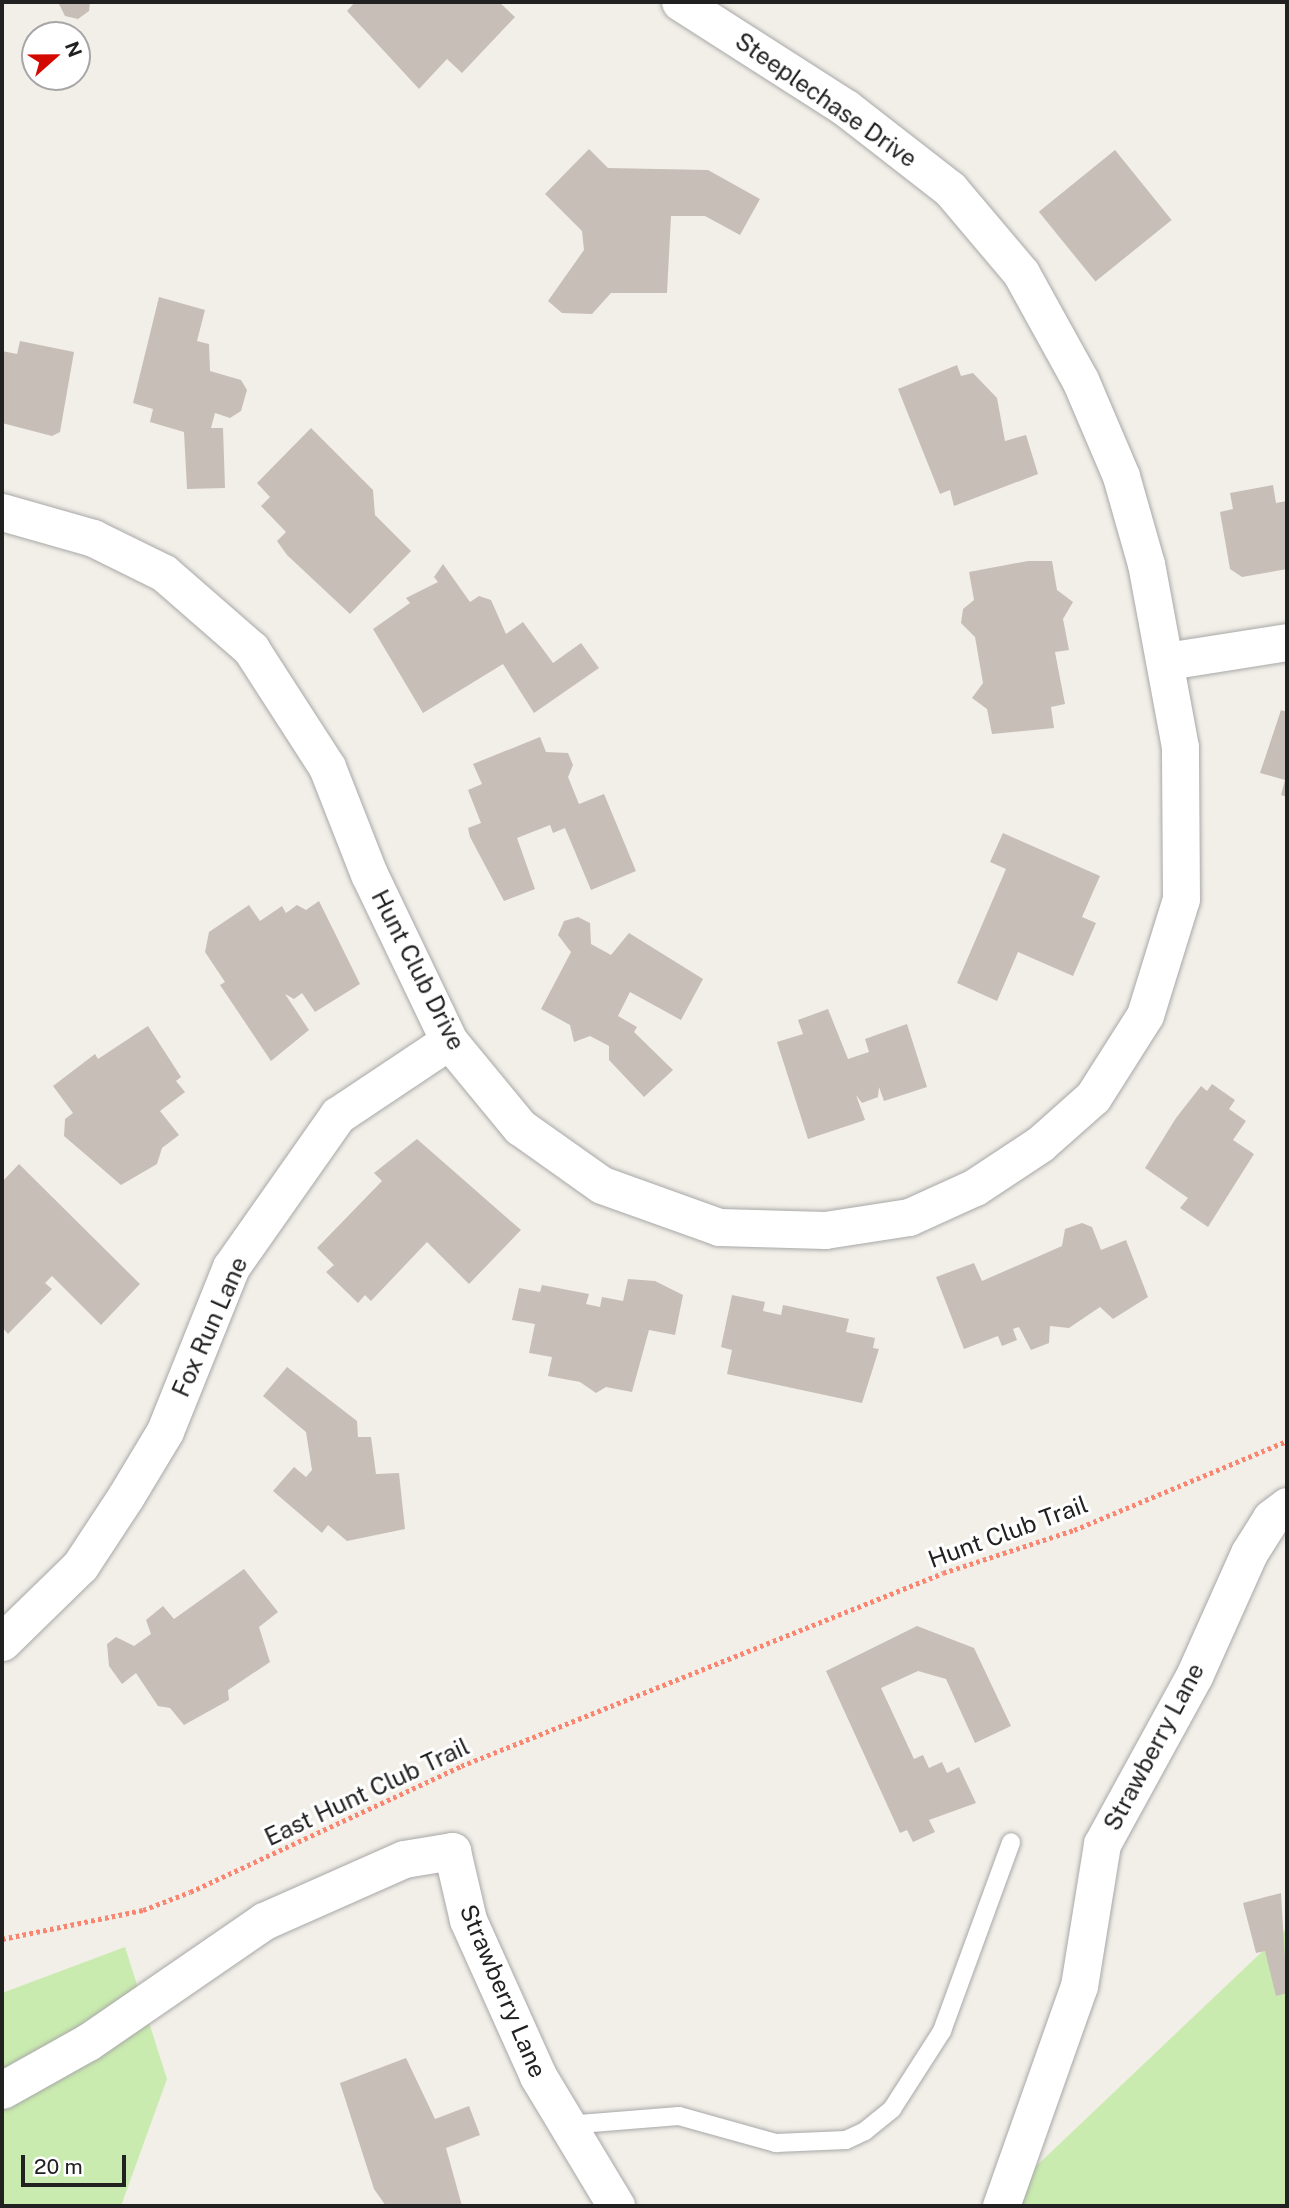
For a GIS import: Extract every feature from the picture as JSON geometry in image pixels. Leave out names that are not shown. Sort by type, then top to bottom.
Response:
[{"type":"street","name":"Steeplechase Drive","points":[[680,2],[846,108],[950,189],[1021,273],[1080,380],[1121,476],[1167,661]]},
{"type":"street","name":"Hunt Club Drive","points":[[2,512],[93,538],[164,573],[251,649],[327,767],[369,874],[449,1041],[520,1127],[602,1185],[719,1227],[825,1230],[909,1217],[975,1187],[1040,1144],[1093,1097],[1149,1002],[1181,899],[1180,747],[1167,661]]},
{"type":"street","points":[[1167,661],[1287,642]]},
{"type":"street","name":"Fox Run Lane","points":[[2,1642],[80,1566],[126,1496],[165,1431],[231,1267],[338,1115],[449,1041]]},
{"type":"street","name":"Strawberry Lane","points":[[1002,2206],[1079,1986],[1102,1844],[1194,1676],[1249,1553],[1271,1518],[1287,1506]]},
{"type":"street","name":"Strawberry Lane","points":[[2,2090],[88,2042],[264,1921],[404,1859],[452,1851],[468,1920],[538,2076],[616,2206]]},
{"type":"lane","points":[[567,2125],[679,2116],[776,2143],[846,2140],[865,2131],[891,2109],[942,2031],[1011,1842]]},
{"type":"path","name":"Hunt Club Trail","points":[[740,1653],[943,1573],[1074,1530],[1287,1441]]},
{"type":"path","name":"East Hunt Club Trail","points":[[2,1939],[142,1910],[190,1892],[461,1766],[740,1653]]},
{"type":"green space","points":[[1287,1928],[1287,2206],[994,2206]]},
{"type":"green space","points":[[125,1947],[167,2079],[121,2206],[2,2206],[2,1993]]},
{"type":"building","points":[[58,2],[90,2],[89,11],[78,19],[65,16]]},
{"type":"building","points":[[355,2],[499,2],[515,17],[462,73],[447,59],[419,89],[347,11]]},
{"type":"building","points":[[589,149],[608,168],[708,170],[760,199],[740,235],[705,216],[671,216],[667,293],[611,293],[592,314],[562,313],[548,301],[584,250],[582,231],[545,194]]},
{"type":"building","points":[[1115,150],[1172,220],[1095,282],[1039,212]]},
{"type":"building","points":[[159,297],[205,310],[197,341],[209,344],[210,371],[241,380],[247,390],[241,411],[230,418],[215,413],[211,428],[223,428],[225,488],[187,489],[184,432],[150,422],[153,409],[133,403]]},
{"type":"building","points":[[20,341],[74,352],[60,432],[52,436],[2,423],[2,351],[17,354]]},
{"type":"building","points":[[957,365],[961,376],[973,373],[997,398],[1005,441],[1026,435],[1038,474],[954,506],[950,490],[940,494],[898,389]]},
{"type":"building","points":[[311,428],[373,490],[375,515],[411,551],[350,614],[287,555],[277,541],[286,532],[261,506],[270,497],[257,483]]},
{"type":"building","points":[[1273,485],[1276,503],[1287,501],[1287,569],[1242,577],[1230,569],[1220,512],[1233,509],[1230,493]]},
{"type":"building","points":[[1028,561],[1052,561],[1057,590],[1073,602],[1063,619],[1069,650],[1055,652],[1065,704],[1051,707],[1054,728],[992,734],[987,709],[972,698],[983,683],[975,637],[961,623],[963,609],[974,600],[969,572]]},
{"type":"building","points":[[443,564],[470,602],[479,596],[491,600],[506,634],[523,622],[553,663],[581,643],[599,668],[534,713],[503,664],[423,713],[373,629],[410,603],[406,598],[438,582],[434,577]]},
{"type":"building","points":[[1281,710],[1287,712],[1287,797],[1281,795],[1285,780],[1260,773]]},
{"type":"building","points":[[540,737],[546,752],[568,753],[573,765],[568,777],[579,804],[604,794],[636,871],[591,890],[565,828],[553,833],[550,825],[517,838],[535,889],[504,901],[470,837],[468,828],[481,823],[468,790],[482,784],[473,764]]},
{"type":"building","points":[[1003,833],[1100,876],[1082,917],[1096,923],[1073,976],[1018,952],[997,1001],[957,983],[1006,869],[990,862]]},
{"type":"building","points":[[319,901],[360,984],[315,1012],[302,993],[294,999],[285,994],[309,1030],[271,1061],[220,985],[225,982],[205,952],[209,932],[249,905],[260,921],[282,906],[286,913],[297,905],[306,910]]},
{"type":"building","points":[[578,917],[590,923],[591,944],[611,955],[629,933],[703,979],[681,1020],[630,992],[618,1016],[637,1027],[634,1032],[673,1070],[644,1097],[609,1060],[609,1046],[590,1036],[574,1042],[570,1025],[541,1009],[571,952],[558,935],[564,921]]},
{"type":"building","points":[[828,1009],[848,1059],[869,1052],[865,1039],[907,1024],[927,1087],[884,1101],[879,1087],[878,1097],[862,1103],[856,1095],[865,1120],[808,1139],[777,1042],[803,1034],[798,1020]]},
{"type":"building","points":[[148,1026],[181,1077],[176,1081],[185,1092],[160,1111],[179,1135],[162,1148],[157,1164],[121,1185],[64,1136],[65,1119],[73,1113],[53,1086],[95,1054],[98,1059]]},
{"type":"building","points":[[1212,1084],[1235,1100],[1229,1109],[1246,1121],[1233,1140],[1254,1154],[1208,1227],[1180,1208],[1188,1198],[1145,1168],[1176,1118],[1201,1086],[1207,1091]]},
{"type":"building","points":[[417,1139],[521,1230],[469,1284],[427,1242],[371,1301],[365,1295],[358,1303],[326,1272],[334,1265],[317,1248],[382,1181],[374,1173]]},
{"type":"building","points":[[19,1164],[140,1284],[101,1325],[52,1276],[45,1283],[52,1289],[8,1334],[2,1327],[2,1182]]},
{"type":"building","points":[[1082,1223],[1092,1227],[1101,1250],[1126,1240],[1148,1297],[1113,1319],[1100,1307],[1069,1328],[1050,1326],[1049,1343],[1031,1350],[1019,1327],[1013,1329],[1017,1340],[1002,1346],[998,1336],[964,1349],[936,1277],[974,1263],[982,1281],[1062,1246],[1065,1229]]},
{"type":"building","points":[[628,1279],[655,1281],[683,1295],[675,1335],[649,1330],[632,1392],[606,1387],[596,1393],[580,1382],[548,1376],[552,1357],[529,1353],[535,1324],[512,1320],[519,1288],[540,1292],[542,1285],[589,1294],[586,1304],[600,1307],[602,1297],[623,1301]]},
{"type":"building","points":[[732,1295],[765,1302],[763,1311],[781,1315],[783,1305],[849,1319],[846,1332],[875,1338],[873,1348],[879,1349],[862,1403],[727,1374],[732,1350],[721,1347]]},
{"type":"building","points":[[287,1367],[357,1421],[358,1437],[371,1437],[376,1474],[399,1473],[405,1529],[347,1541],[328,1525],[322,1533],[273,1491],[294,1467],[306,1477],[312,1470],[306,1432],[263,1396]]},
{"type":"building","points":[[244,1569],[278,1612],[259,1627],[270,1662],[228,1690],[229,1700],[184,1725],[170,1708],[158,1706],[136,1673],[122,1684],[109,1666],[107,1644],[116,1637],[134,1646],[151,1634],[146,1620],[163,1606],[174,1619]]},
{"type":"building","points":[[917,1626],[974,1648],[1011,1726],[975,1743],[946,1679],[918,1671],[881,1688],[914,1759],[923,1755],[929,1768],[942,1762],[947,1773],[959,1767],[976,1803],[929,1820],[935,1832],[913,1842],[907,1830],[900,1833],[826,1671]]},
{"type":"building","points":[[1281,1893],[1287,1993],[1276,1996],[1265,1951],[1256,1953],[1243,1903]]},
{"type":"building","points":[[406,2058],[435,2119],[469,2106],[480,2135],[446,2148],[462,2206],[386,2206],[374,2189],[340,2083]]}]
